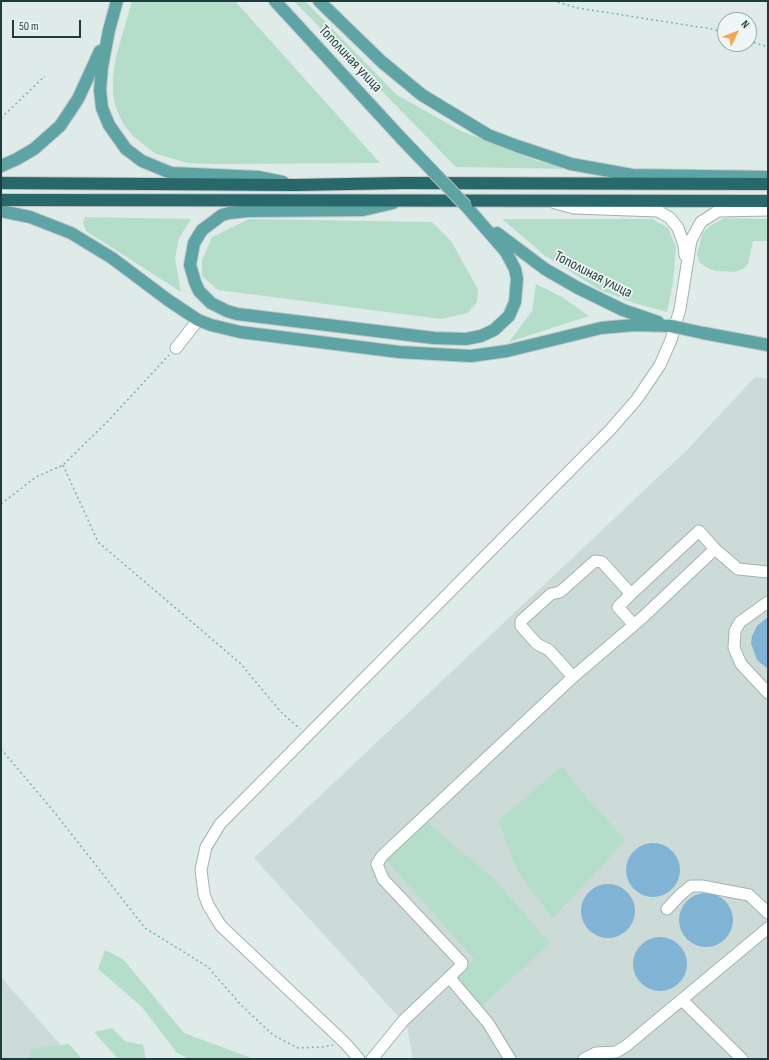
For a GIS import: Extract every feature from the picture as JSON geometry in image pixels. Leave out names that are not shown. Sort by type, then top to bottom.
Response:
[{"type":"highway","points":[[1,183],[296,185],[403,183],[768,184]]},
{"type":"highway","points":[[1,200],[768,202]]},
{"type":"main road","points":[[117,1],[109,30],[100,80],[102,108],[114,134],[133,156],[153,167],[171,173],[258,177],[296,185]]},
{"type":"main road","name":"Тополиная улица","points":[[275,1],[401,138],[466,206],[494,233],[531,259],[560,278],[635,320],[768,344]]},
{"type":"main road","points":[[319,1],[382,62],[422,95],[488,134],[517,146],[571,164],[632,175],[768,177]]},
{"type":"main road","points":[[1,166],[34,149],[60,126],[78,99],[109,30]]},
{"type":"main road","points":[[406,201],[363,210],[248,211],[229,213],[214,219],[197,237],[191,250],[192,273],[199,291],[205,298],[219,308],[237,314],[408,336],[453,339],[474,338],[490,332],[506,320],[513,308],[517,294],[517,279],[511,260],[494,233]]},
{"type":"main road","points":[[1,211],[45,222],[83,240],[112,258],[178,308],[198,320],[211,325],[240,332],[399,352],[454,356],[489,355],[635,320]]},
{"type":"street","points":[[545,201],[574,208],[649,210],[664,213],[674,221],[682,236],[685,271]]},
{"type":"street","points":[[359,1059],[345,1043],[229,936],[214,916],[208,905],[202,882],[201,870],[206,847],[220,824],[307,734],[604,436],[637,399],[652,378],[669,346],[680,310],[685,271],[694,232],[707,217],[725,210],[768,210]]},
{"type":"street","points":[[176,348],[198,320]]},
{"type":"street","points":[[633,624],[618,607],[698,531],[715,549],[738,568],[768,572]]},
{"type":"street","points":[[372,1059],[403,1021],[462,963],[383,878],[378,864],[382,856],[573,677],[633,624],[642,618],[715,549]]},
{"type":"street","points":[[573,677],[549,650],[537,644],[521,626],[521,621],[551,594],[560,592],[595,561],[602,562],[631,594]]},
{"type":"street","points":[[768,602],[740,622],[735,631],[734,648],[741,664],[768,693]]},
{"type":"street","points":[[667,909],[691,886],[702,886],[749,895],[768,913]]},
{"type":"street","points":[[584,1059],[596,1053],[616,1052],[682,1000],[768,928]]},
{"type":"street","points":[[449,977],[488,1023],[510,1059]]},
{"type":"street","points":[[682,1000],[742,1059]]},
{"type":"path","points":[[553,1],[578,8],[717,31]]},
{"type":"path","points":[[757,44],[768,47]]},
{"type":"path","points":[[1,118],[44,76]]},
{"type":"path","points":[[1,504],[36,477],[64,465],[109,420],[176,348]]},
{"type":"path","points":[[64,465],[98,542],[240,663],[281,712],[307,734]]},
{"type":"path","points":[[1,748],[55,813],[145,928],[208,967],[240,1004],[272,1035],[298,1048],[322,1048],[345,1043]]},
{"type":"shaded area","points":[[755,377],[768,379],[768,1059],[413,1059],[407,1026],[254,858],[687,450]]},
{"type":"shaded area","points":[[1,977],[73,1059],[1,1059]]},
{"type":"green space","points":[[132,1],[235,1],[380,163],[211,164],[188,163],[156,154],[134,137],[124,125],[116,108],[113,95],[113,76],[116,57]]},
{"type":"green space","points":[[294,1],[305,1],[397,95],[461,131],[537,161],[570,169],[456,167]]},
{"type":"green space","points":[[85,217],[191,219],[179,238],[175,258],[181,292],[86,231],[83,222]]},
{"type":"green space","points":[[724,218],[768,219],[768,241],[753,241],[748,264],[743,269],[734,272],[715,271],[706,267],[699,262],[697,254],[702,234],[710,226]]},
{"type":"green space","points":[[249,219],[432,222],[451,241],[478,289],[477,302],[468,313],[441,319],[218,290],[202,276],[202,260],[212,237]]},
{"type":"green space","points":[[502,219],[652,219],[668,228],[676,247],[673,283],[667,312],[634,303],[598,289],[544,255]]},
{"type":"green space","points":[[536,284],[562,297],[589,316],[509,342],[532,311]]},
{"type":"green space","points":[[562,766],[588,800],[626,840],[553,918],[519,874],[498,821]]},
{"type":"green space","points":[[427,822],[494,879],[550,943],[482,1006],[457,978],[474,959],[386,860]]},
{"type":"green space","points":[[105,950],[123,959],[184,1033],[254,1059],[190,1059],[177,1053],[142,1007],[98,969]]},
{"type":"green space","points":[[112,1028],[125,1041],[143,1045],[146,1059],[118,1059],[94,1032]]},
{"type":"green space","points":[[69,1044],[82,1059],[29,1059],[32,1049]]},
{"type":"water","points":[[768,617],[768,669],[757,660],[751,643],[752,636],[757,626]]},
{"type":"water","points":[[653,843],[663,845],[672,851],[678,860],[680,870],[678,880],[672,889],[663,895],[653,897],[643,895],[634,889],[628,880],[626,870],[628,860],[634,851],[643,845]]},
{"type":"water","points":[[608,884],[618,886],[627,892],[633,901],[635,911],[633,921],[627,930],[618,936],[608,938],[598,936],[589,930],[583,921],[581,911],[583,901],[589,892],[598,886]]},
{"type":"water","points":[[706,893],[716,895],[725,901],[731,910],[733,920],[731,930],[725,939],[716,945],[706,947],[696,945],[687,939],[681,930],[679,920],[681,910],[687,901],[696,895]]},
{"type":"water","points":[[660,937],[670,939],[679,945],[685,954],[687,964],[685,974],[679,983],[670,989],[660,991],[650,989],[641,983],[635,974],[633,964],[635,954],[641,945],[650,939]]}]
